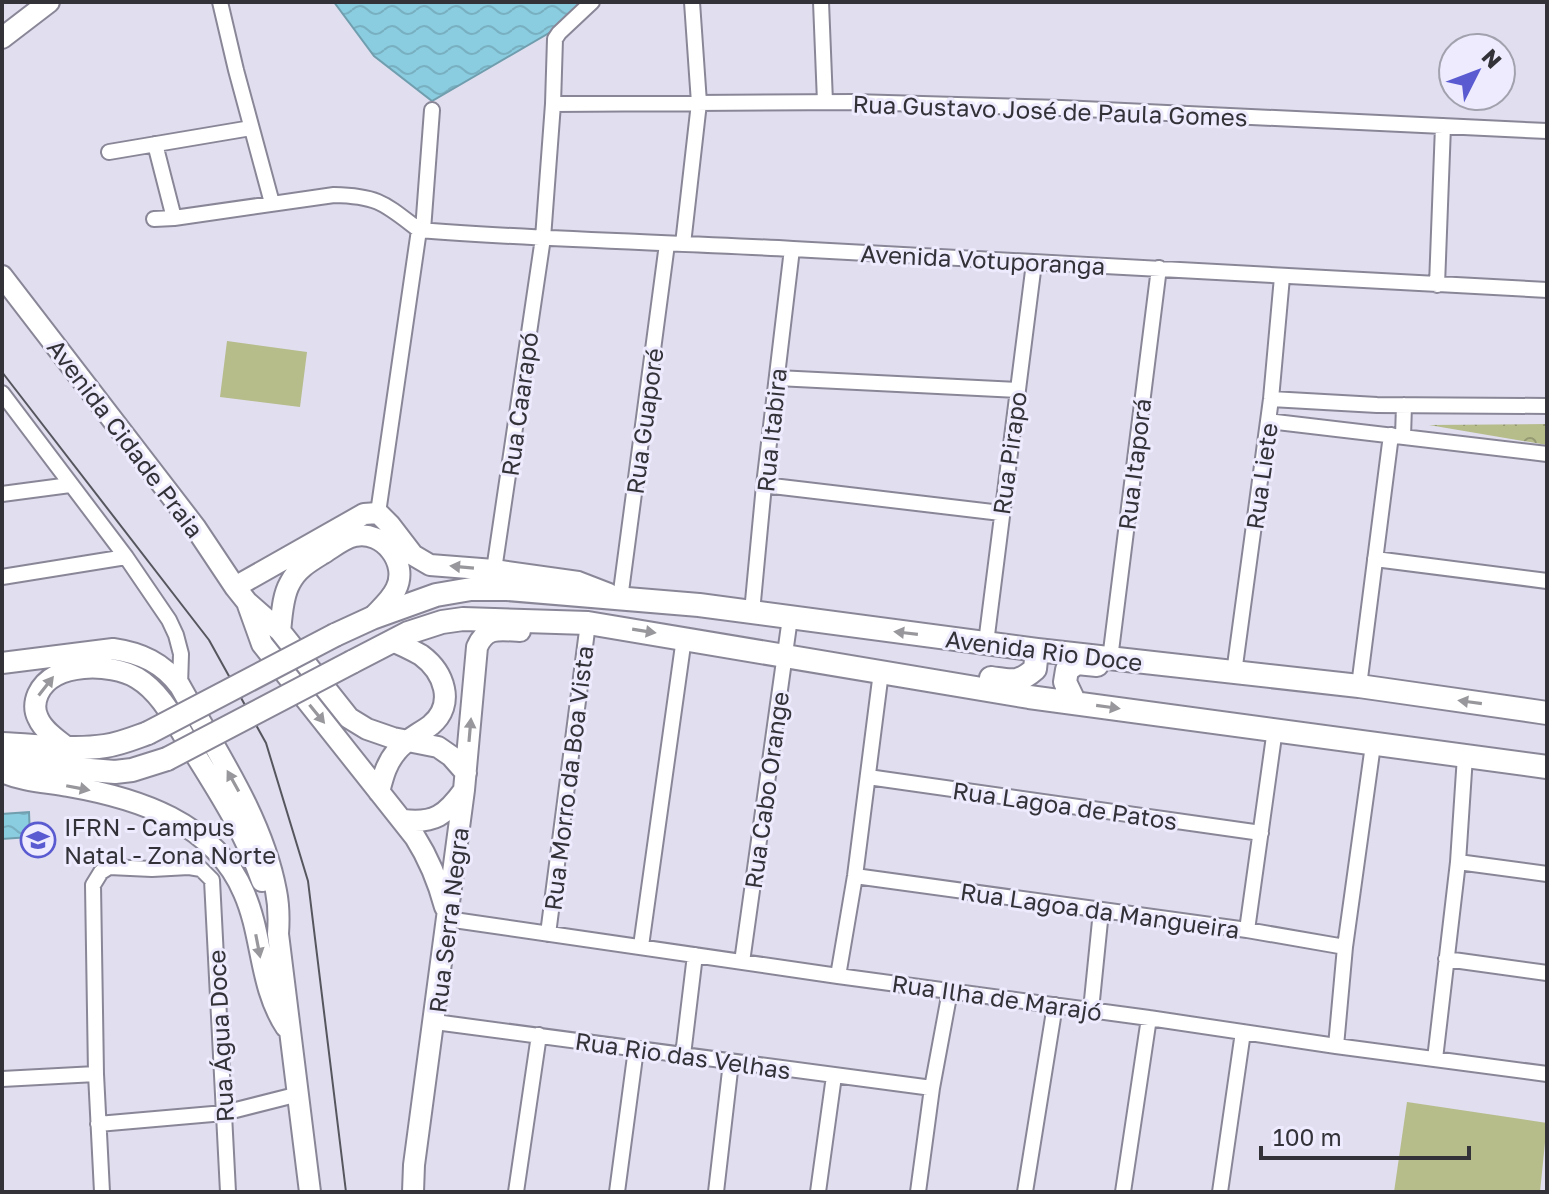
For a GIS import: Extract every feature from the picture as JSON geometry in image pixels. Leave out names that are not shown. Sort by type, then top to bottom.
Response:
[{"type":"main road","points":[[2,38],[49,2]]},
{"type":"main road","name":"Avenida Cidade Praia","points":[[2,276],[195,527],[241,594],[262,644],[403,820],[431,863],[447,919]]},
{"type":"main road","points":[[241,594],[364,514],[378,513],[413,555],[430,565],[578,582],[620,599]]},
{"type":"main road","points":[[280,631],[285,592],[294,576],[304,565],[352,536],[368,536],[384,543],[398,564],[397,588],[372,618]]},
{"type":"main road","name":"Avenida Rio Doce","points":[[2,744],[68,748],[106,746],[148,733],[372,618],[436,595],[471,589],[699,605],[1110,659],[1359,686],[1547,713]]},
{"type":"main road","name":"Avenida Cidade Praia","points":[[241,594],[280,631],[349,718],[367,729],[406,741]]},
{"type":"main road","name":"Avenida Rio Doce","points":[[2,763],[115,772],[149,766],[392,641],[425,627],[463,619],[581,623],[1075,703],[1547,767]]},
{"type":"main road","name":"Avenida Rio Doce","points":[[477,647],[481,638],[490,631],[551,632],[581,623]]},
{"type":"main road","points":[[379,792],[387,764],[406,741],[436,720],[443,708],[445,694],[442,680],[432,665],[392,641]]},
{"type":"main road","name":"Rua Serra Negra","points":[[413,1192],[414,1165],[465,782],[477,647]]},
{"type":"main road","points":[[2,663],[99,650],[126,651],[159,664],[180,686],[239,791],[266,852],[276,891],[278,934],[310,1192]]},
{"type":"main road","points":[[904,676],[922,667],[1011,681],[1024,678],[1035,669],[1037,650]]},
{"type":"main road","points":[[1075,703],[1065,682],[1067,670],[1077,663],[1194,676],[1226,672]]},
{"type":"main road","points":[[68,748],[44,728],[36,708],[40,689],[54,675],[93,668],[120,670],[141,680],[163,703],[225,802],[258,869],[278,934]]},
{"type":"main road","points":[[403,820],[424,822],[441,814],[451,807],[465,782],[451,756],[438,747],[406,741]]},
{"type":"main road","points":[[2,772],[136,802],[182,824],[208,844],[235,875],[243,890],[271,998],[291,1034]]},
{"type":"street","points":[[220,2],[272,203]]},
{"type":"street","name":"Rua Caarapó","points":[[494,570],[543,238],[555,39],[592,2]]},
{"type":"street","points":[[683,244],[699,103],[692,2]]},
{"type":"street","points":[[821,2],[825,102]]},
{"type":"street","name":"Rua Gustavo José de Paula Gomes","points":[[553,104],[825,102],[1062,108],[1547,131]]},
{"type":"street","points":[[378,513],[421,230],[432,110]]},
{"type":"street","points":[[1437,285],[1443,126]]},
{"type":"street","points":[[109,152],[251,128]]},
{"type":"street","points":[[155,144],[174,218]]},
{"type":"street","points":[[154,219],[334,195],[356,195],[387,205],[421,230]]},
{"type":"street","name":"Avenida Votuporanga","points":[[421,230],[1547,290]]},
{"type":"street","name":"Rua Guaporé","points":[[620,599],[667,244]]},
{"type":"street","name":"Rua Itabira","points":[[752,612],[792,249]]},
{"type":"street","name":"Rua Pirapo","points":[[986,643],[1034,263]]},
{"type":"street","name":"Rua Itaporá","points":[[1110,659],[1159,268]]},
{"type":"street","name":"Rua Liete","points":[[1226,672],[1268,421],[1282,277]]},
{"type":"street","points":[[777,378],[1018,390]]},
{"type":"street","points":[[2,393],[9,413],[126,557],[173,627],[181,654],[180,686]]},
{"type":"street","points":[[1271,399],[1377,405],[1547,406]]},
{"type":"street","points":[[1377,405],[1391,435]]},
{"type":"street","points":[[1359,686],[1391,435],[1404,405]]},
{"type":"street","points":[[1268,421],[1547,454]]},
{"type":"street","points":[[2,494],[70,485]]},
{"type":"street","points":[[764,485],[1001,513]]},
{"type":"street","points":[[2,577],[126,557]]},
{"type":"street","points":[[1375,559],[1547,581]]},
{"type":"street","name":"Rua Cabo Orange","points":[[742,962],[790,618]]},
{"type":"street","name":"Rua Morro da Boa Vista","points":[[548,934],[581,623]]},
{"type":"street","points":[[641,946],[684,638]]},
{"type":"street","points":[[838,976],[855,876],[881,672]]},
{"type":"street","points":[[1247,930],[1275,729]]},
{"type":"street","points":[[1336,1046],[1345,947],[1373,745]]},
{"type":"street","points":[[1435,1059],[1458,862],[1465,756]]},
{"type":"street","name":"Rua Lagoa de Patos","points":[[868,777],[1261,833]]},
{"type":"street","points":[[1458,862],[1547,874]]},
{"type":"street","name":"Rua Água Doce","points":[[96,1074],[93,885],[96,877],[109,867],[201,869],[212,880],[228,1192]]},
{"type":"street","name":"Rua Lagoa da Mangueira","points":[[855,876],[1247,930],[1345,947]]},
{"type":"street","points":[[1091,1010],[1101,911]]},
{"type":"street","name":"Rua Ilha de Marajó","points":[[447,919],[1547,1074]]},
{"type":"street","points":[[683,1055],[695,955]]},
{"type":"street","points":[[1446,959],[1547,973]]},
{"type":"street","points":[[918,1192],[932,1088],[950,991]]},
{"type":"street","points":[[1025,1192],[1055,1005]]},
{"type":"street","points":[[1123,1192],[1149,1018]]},
{"type":"street","name":"Rua Rio das Velhas","points":[[435,1022],[932,1088]]},
{"type":"street","points":[[1220,1192],[1243,1032]]},
{"type":"street","points":[[516,1192],[539,1035]]},
{"type":"street","points":[[617,1192],[636,1049]]},
{"type":"street","points":[[716,1192],[731,1062]]},
{"type":"street","points":[[2,1079],[96,1074],[102,1192]]},
{"type":"street","points":[[818,1192],[834,1076]]},
{"type":"street","points":[[98,1124],[224,1113],[299,1094]]},
{"type":"green space","points":[[227,341],[307,352],[300,407],[220,397]]},
{"type":"green space","points":[[1547,424],[1547,445],[1429,425]]},
{"type":"green space","points":[[1407,1102],[1547,1123],[1540,1192],[1394,1192]]},
{"type":"water","points":[[334,2],[585,2],[561,26],[432,101],[374,56]]},
{"type":"water","points":[[29,812],[30,837],[2,839],[2,814]]},
{"type":"tram line","points":[[2,372],[209,640],[266,743],[308,881],[346,1192]]},
{"type":"place","name":"IFRN - Campus Natal - Zona Norte","points":[[38,840]]}]
